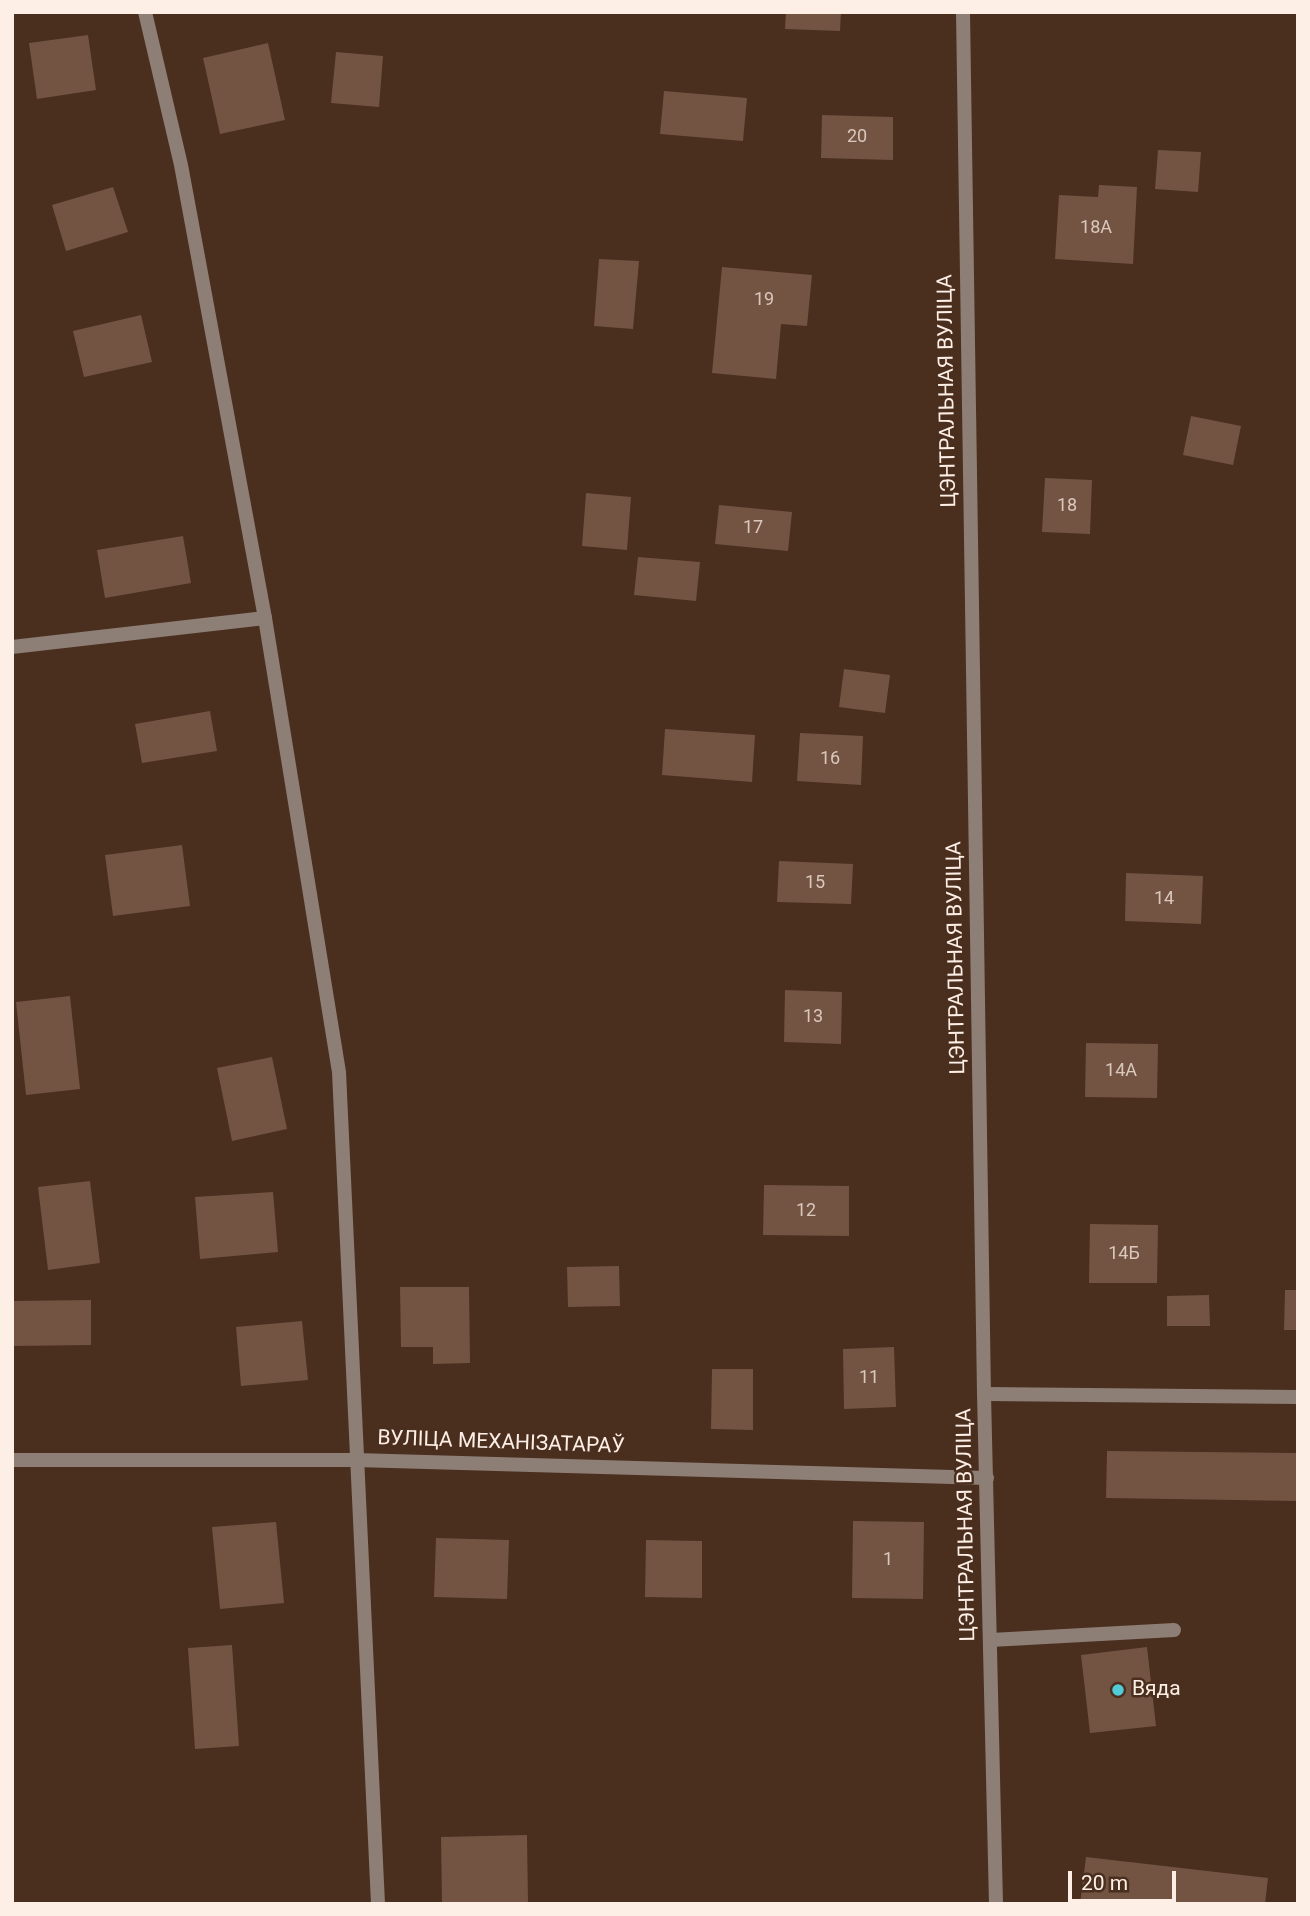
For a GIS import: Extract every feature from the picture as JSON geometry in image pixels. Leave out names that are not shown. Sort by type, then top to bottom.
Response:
[{"type":"street","points":[[145,12],[181,165],[265,618],[339,1072],[378,1904]]},
{"type":"street","name":"ЦЭНТРАЛЬНАЯ ВУЛІЦА","points":[[963,12],[985,1394],[996,1904]]},
{"type":"street","points":[[12,647],[265,618]]},
{"type":"street","points":[[985,1394],[1298,1397]]},
{"type":"street","name":"ВУЛІЦА МЕХАНІЗАТАРАЎ","points":[[12,1460],[356,1460],[988,1478]]},
{"type":"street","points":[[991,1640],[1174,1630]]},
{"type":"building","points":[[786,12],[841,12],[840,31],[785,29]]},
{"type":"building","points":[[88,35],[96,90],[37,99],[29,43]]},
{"type":"building","points":[[268,43],[285,120],[220,134],[203,58]]},
{"type":"building","points":[[336,52],[383,56],[379,107],[331,103]]},
{"type":"building","points":[[664,91],[747,98],[743,141],[660,134]]},
{"type":"building","points":[[822,115],[893,117],[893,160],[821,158]]},
{"type":"building","points":[[1158,150],[1201,152],[1198,192],[1155,189]]},
{"type":"building","points":[[1099,185],[1137,187],[1133,264],[1055,259],[1059,195],[1098,197]]},
{"type":"building","points":[[113,187],[128,232],[66,251],[52,205]]},
{"type":"building","points":[[599,259],[639,261],[633,329],[594,326]]},
{"type":"building","points":[[722,267],[812,275],[807,326],[781,324],[776,379],[712,373]]},
{"type":"building","points":[[141,315],[152,362],[84,377],[73,331]]},
{"type":"building","points":[[1191,416],[1241,426],[1233,465],[1183,455]]},
{"type":"building","points":[[1045,478],[1092,480],[1090,534],[1042,532]]},
{"type":"building","points":[[586,493],[631,497],[627,550],[582,546]]},
{"type":"building","points":[[719,505],[792,512],[788,551],[715,544]]},
{"type":"building","points":[[183,536],[191,583],[105,598],[97,550]]},
{"type":"building","points":[[638,557],[700,562],[696,601],[634,595]]},
{"type":"building","points":[[844,669],[890,675],[885,713],[839,707]]},
{"type":"building","points":[[210,711],[217,751],[142,763],[135,724]]},
{"type":"building","points":[[665,729],[755,735],[752,782],[662,775]]},
{"type":"building","points":[[800,733],[863,736],[861,785],[797,781]]},
{"type":"building","points":[[182,845],[190,906],[113,916],[105,855]]},
{"type":"building","points":[[779,861],[853,864],[851,904],[777,902]]},
{"type":"building","points":[[1126,873],[1203,876],[1201,924],[1125,921]]},
{"type":"building","points":[[785,990],[842,992],[841,1044],[784,1042]]},
{"type":"building","points":[[70,996],[80,1089],[26,1095],[16,1002]]},
{"type":"building","points":[[1086,1043],[1158,1044],[1157,1098],[1085,1097]]},
{"type":"building","points":[[272,1057],[287,1129],[232,1141],[217,1068]]},
{"type":"building","points":[[90,1181],[100,1263],[48,1270],[38,1187]]},
{"type":"building","points":[[764,1185],[849,1186],[849,1236],[763,1235]]},
{"type":"building","points":[[273,1192],[278,1252],[200,1259],[195,1197]]},
{"type":"building","points":[[1090,1224],[1158,1225],[1157,1283],[1089,1283]]},
{"type":"building","points":[[619,1266],[620,1306],[568,1307],[567,1267]]},
{"type":"building","points":[[400,1287],[469,1287],[470,1363],[433,1364],[433,1347],[401,1347]]},
{"type":"building","points":[[1285,1290],[1298,1290],[1298,1330],[1284,1330]]},
{"type":"building","points":[[1209,1295],[1210,1326],[1167,1326],[1167,1296]]},
{"type":"building","points":[[91,1300],[91,1345],[12,1346],[12,1301]]},
{"type":"building","points":[[302,1321],[308,1380],[241,1386],[236,1327]]},
{"type":"building","points":[[894,1347],[896,1407],[844,1409],[843,1349]]},
{"type":"building","points":[[712,1369],[753,1369],[753,1430],[711,1429]]},
{"type":"building","points":[[1107,1451],[1298,1453],[1298,1501],[1106,1498]]},
{"type":"building","points":[[853,1521],[924,1522],[923,1599],[852,1598]]},
{"type":"building","points":[[276,1522],[284,1603],[220,1609],[212,1527]]},
{"type":"building","points":[[436,1538],[509,1540],[507,1599],[434,1597]]},
{"type":"building","points":[[646,1540],[702,1541],[702,1598],[645,1597]]},
{"type":"building","points":[[232,1645],[239,1746],[195,1749],[188,1648]]},
{"type":"building","name":"Вяда","points":[[1147,1647],[1156,1726],[1090,1733],[1081,1655]]},
{"type":"building","points":[[527,1835],[528,1904],[442,1904],[441,1837]]},
{"type":"building","points":[[1086,1857],[1268,1878],[1265,1904],[1080,1904]]},
{"type":"place","name":"Вяда","points":[[1118,1690]]}]
